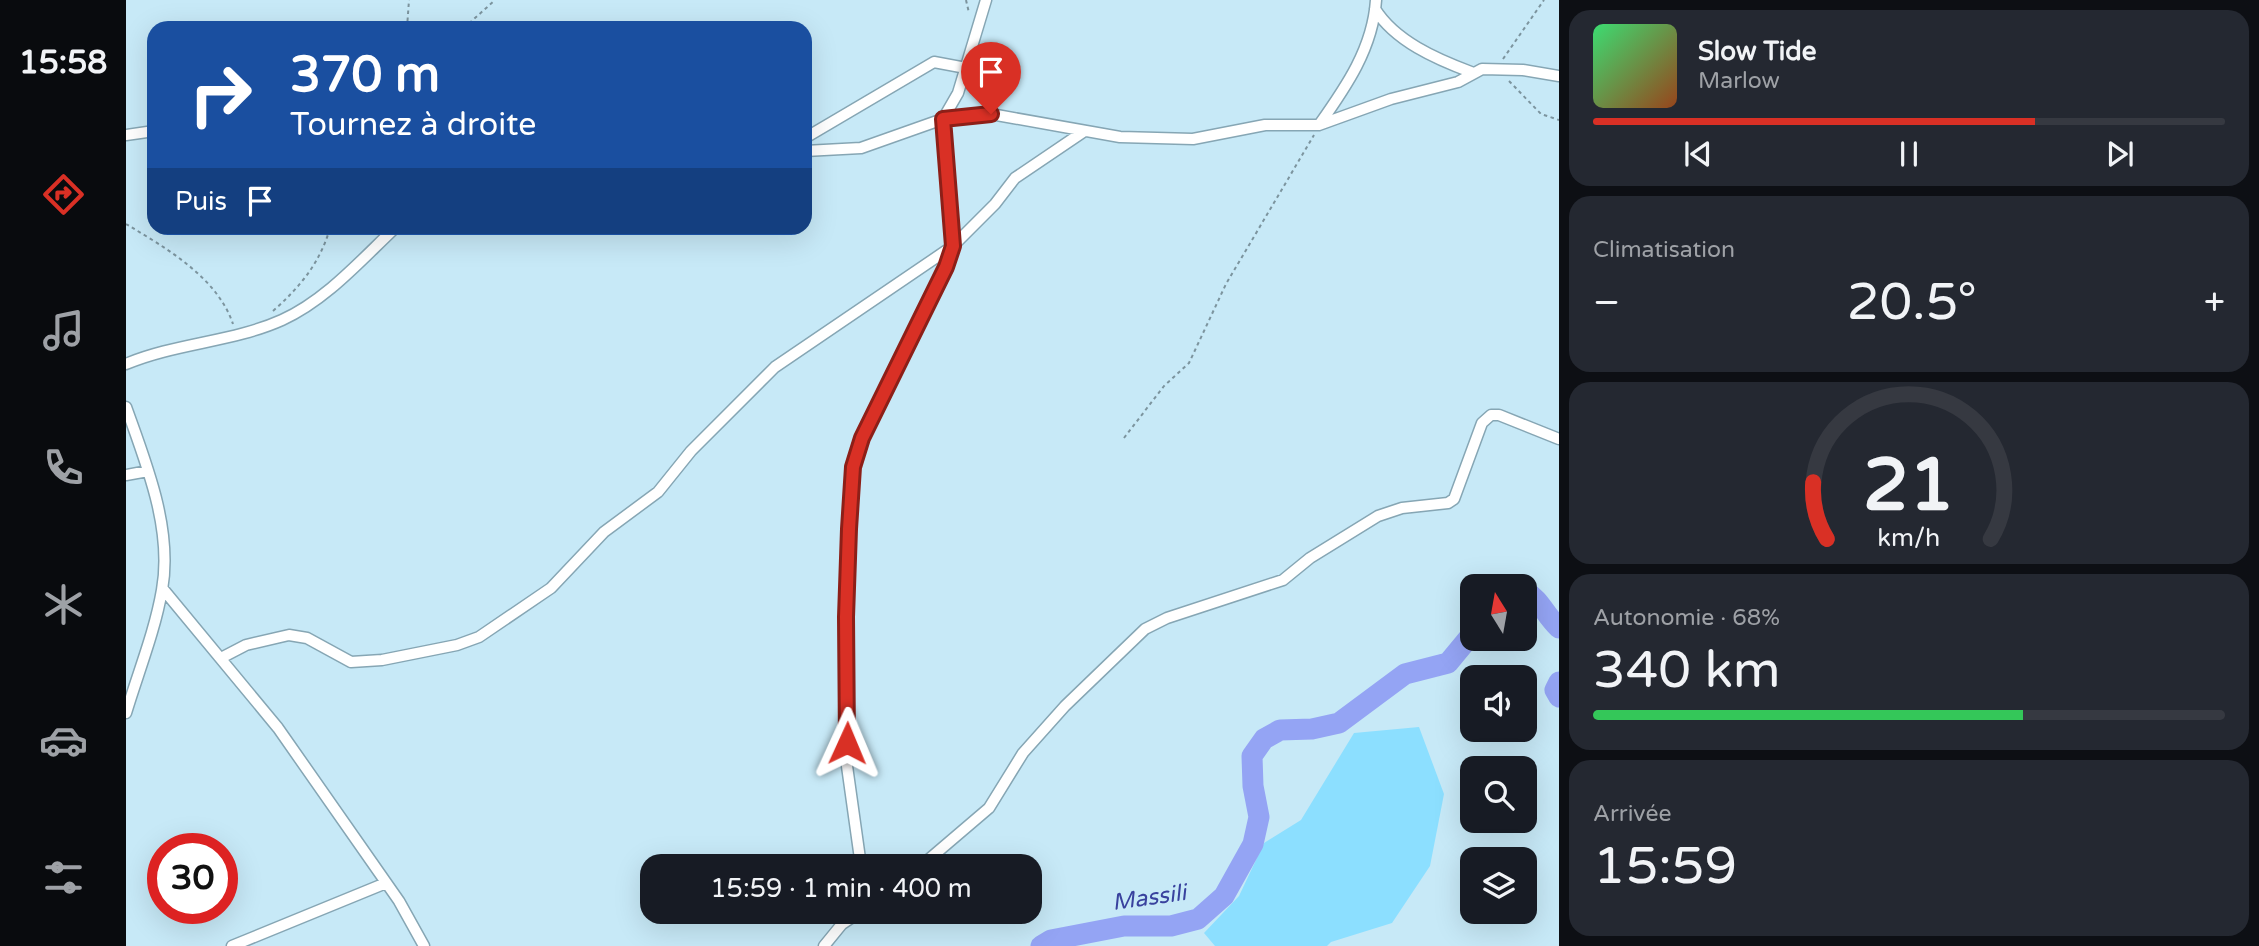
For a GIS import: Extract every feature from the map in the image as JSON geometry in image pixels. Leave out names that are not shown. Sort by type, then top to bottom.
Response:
[{"type":"street","points":[[859,854],[846,766],[846,617],[853,467],[862,438],[946,267],[953,246],[943,119],[954,102],[986,0]]},
{"type":"street","points":[[1375,4],[1394,32],[1441,59],[1471,72]]},
{"type":"street","points":[[1320,125],[1351,80],[1364,50],[1375,4]]},
{"type":"street","points":[[812,134],[934,62],[966,68]]},
{"type":"street","points":[[812,151],[861,148],[943,119],[991,114],[1083,132],[1178,140],[1214,136],[1265,125],[1320,125],[1391,99],[1458,82],[1471,72],[1496,68],[1559,76]]},
{"type":"street","points":[[126,135],[147,132]]},
{"type":"street","points":[[221,658],[247,645],[289,635],[307,638],[351,662],[457,645],[479,637],[551,588],[604,532],[663,487],[691,450],[775,366],[953,246],[995,204],[1015,177],[1083,132]]},
{"type":"street","points":[[126,364],[150,354],[281,320],[313,302],[387,235]]},
{"type":"street","points":[[126,407],[148,471],[160,522],[163,589],[126,713]]},
{"type":"street","points":[[935,854],[989,808],[1023,753],[1065,706],[1145,629],[1175,615],[1283,580],[1310,558],[1378,516],[1402,508],[1448,503],[1454,499],[1482,423],[1491,415],[1499,415],[1559,439]]},
{"type":"street","points":[[126,475],[148,471]]},
{"type":"street","points":[[163,589],[278,728],[386,883],[424,946]]},
{"type":"street","points":[[232,946],[386,883]]},
{"type":"street","points":[[824,946],[842,924]]},
{"type":"path","points":[[408,21],[409,0]]},
{"type":"path","points":[[472,21],[495,0]]},
{"type":"path","points":[[1544,0],[1496,68],[1541,114],[1559,120]]},
{"type":"path","points":[[1124,438],[1164,386],[1189,363],[1226,284],[1320,125]]},
{"type":"path","points":[[126,224],[180,259],[205,282],[221,300],[237,333]]},
{"type":"path","points":[[271,313],[302,285],[325,247],[328,235]]},
{"type":"shaded area","points":[[1419,727],[1444,794],[1430,866],[1392,923],[1331,942],[1327,946],[1215,946],[1204,933],[1239,896],[1264,843],[1301,820],[1354,733]]},
{"type":"waterway","name":"Massili","points":[[1537,601],[1559,628]]},
{"type":"waterway","name":"Massili","points":[[1041,946],[1051,940],[1124,926],[1171,926],[1198,919],[1224,896],[1253,844],[1259,817],[1253,786],[1252,756],[1264,739],[1280,730],[1312,729],[1339,723],[1405,674],[1448,663],[1460,648]]},
{"type":"waterway","name":"Massili","points":[[1559,682],[1555,690],[1559,697]]},
{"type":"route","points":[[847,743],[846,617],[853,467],[862,438],[946,267],[953,246],[943,119],[991,114]]}]
